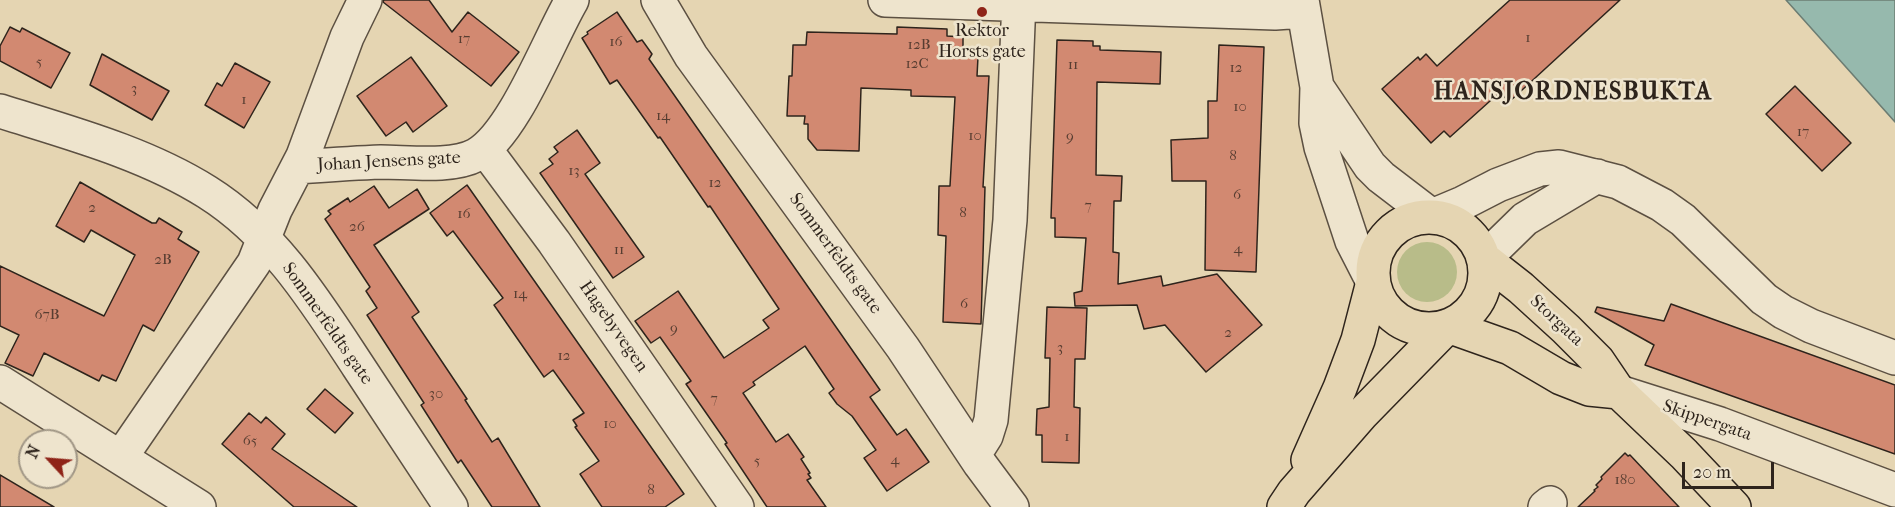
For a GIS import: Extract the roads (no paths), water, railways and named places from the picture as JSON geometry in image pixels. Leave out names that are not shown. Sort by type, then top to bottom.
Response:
[{"type":"main road","points":[[1432,216],[1443,218],[1465,229],[1477,242],[1484,259],[1485,283],[1482,294],[1469,314],[1448,326],[1362,414],[1289,500],[1340,388],[1358,340],[1373,282],[1373,262],[1381,243],[1394,228],[1412,219],[1432,216]]},
{"type":"main road","name":"Storgata","points":[[1484,259],[1521,288],[1566,329],[1598,361],[1619,392],[1684,454],[1734,507]]},
{"type":"main road","points":[[1373,282],[1377,296],[1385,308],[1401,321],[1420,329],[1448,326],[1510,348],[1560,378],[1590,388],[1619,392]]},
{"type":"street","points":[[121,457],[254,263],[275,210],[298,167],[347,37],[365,0]]},
{"type":"street","name":"Johan Jensens gate","points":[[298,167],[381,162],[439,162],[466,159],[485,149],[505,127],[572,0]]},
{"type":"street","name":"Sommerfeldts gate","points":[[658,0],[691,56],[903,348],[1012,507]]},
{"type":"street","points":[[885,0],[1275,13],[1303,6],[1317,87],[1316,123],[1321,147],[1352,241],[1373,282]]},
{"type":"street","points":[[974,454],[986,436],[991,420],[1010,220],[1018,3]]},
{"type":"street","points":[[1317,87],[1370,166],[1432,216],[1498,185],[1540,169],[1559,168],[1618,182],[1683,220],[1764,299],[1783,312],[1811,326],[1895,358]]},
{"type":"street","name":"Sommerfeldts gate","points":[[0,111],[98,142],[167,170],[207,192],[243,218],[264,239],[311,296],[451,507]]},
{"type":"street","name":"Hagebyvegen","points":[[485,149],[554,242],[737,507]]},
{"type":"street","points":[[1484,259],[1525,219],[1597,176]]},
{"type":"street","points":[[0,382],[199,507]]},
{"type":"street","name":"Skippergata","points":[[1619,392],[1719,424],[1895,490]]},
{"type":"water","points":[[1786,0],[1895,0],[1895,122]]},
{"type":"place","name":"Rektor Horsts gate","points":[[982,12]]},
{"type":"district","name":"HANSJORDNESBUKTA","points":[[1573,93]]}]
